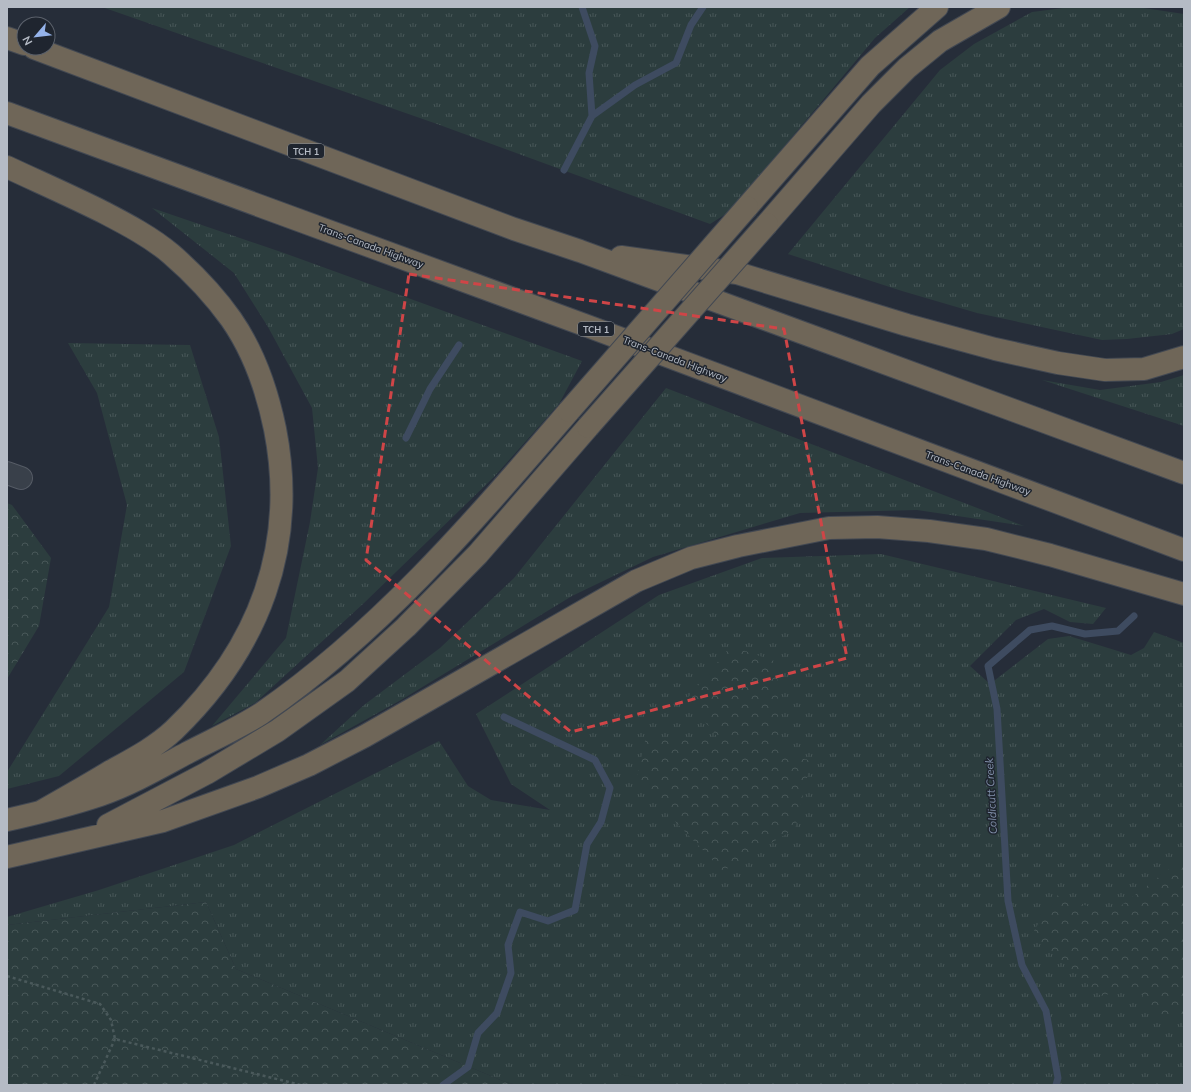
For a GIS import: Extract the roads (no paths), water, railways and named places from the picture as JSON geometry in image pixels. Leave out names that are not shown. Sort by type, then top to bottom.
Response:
[{"type":"highway","points":[[7,820],[102,795],[158,769],[260,714],[313,676],[360,635],[412,586],[492,500],[870,66],[937,7]]},
{"type":"highway","points":[[75,842],[207,774],[276,731],[347,681],[406,627],[478,554],[871,104],[907,68],[940,41],[998,7]]},
{"type":"highway","name":"TCH 1","points":[[55,56],[514,229],[580,251],[1184,474]]},
{"type":"highway","name":"Trans-Canada Highway","points":[[7,112],[590,327],[1184,550]]},
{"type":"highway","points":[[7,167],[67,194],[130,226],[169,252],[204,286],[232,319],[262,378],[272,414],[280,454],[282,487],[280,529],[274,568],[263,601],[250,629],[226,670],[173,730],[139,756],[42,812]]},
{"type":"highway","points":[[580,251],[737,273],[914,327],[994,349],[1058,363],[1105,370],[1144,369],[1184,357]]},
{"type":"highway","points":[[7,857],[163,821],[258,787],[309,765],[365,736],[636,581],[691,558],[738,546],[829,528],[877,527],[929,531],[986,539],[1050,555],[1184,594]]},
{"type":"waterway","points":[[582,7],[595,46],[589,73],[592,116]]},
{"type":"waterway","points":[[564,170],[592,116],[635,85],[676,63],[691,25],[703,7]]},
{"type":"waterway","points":[[406,438],[430,389],[459,345]]},
{"type":"waterway","name":"Coldicutt Creek","points":[[1056,1085],[1058,1078],[1046,1011],[1022,965],[1008,901],[997,709],[988,666],[1030,630],[1052,626],[1085,634],[1118,631],[1134,616]]},
{"type":"waterway","points":[[443,1085],[468,1067],[478,1033],[497,1013],[511,973],[508,945],[520,912],[548,921],[575,910],[587,844],[601,822],[610,788],[595,760],[504,717]]}]
